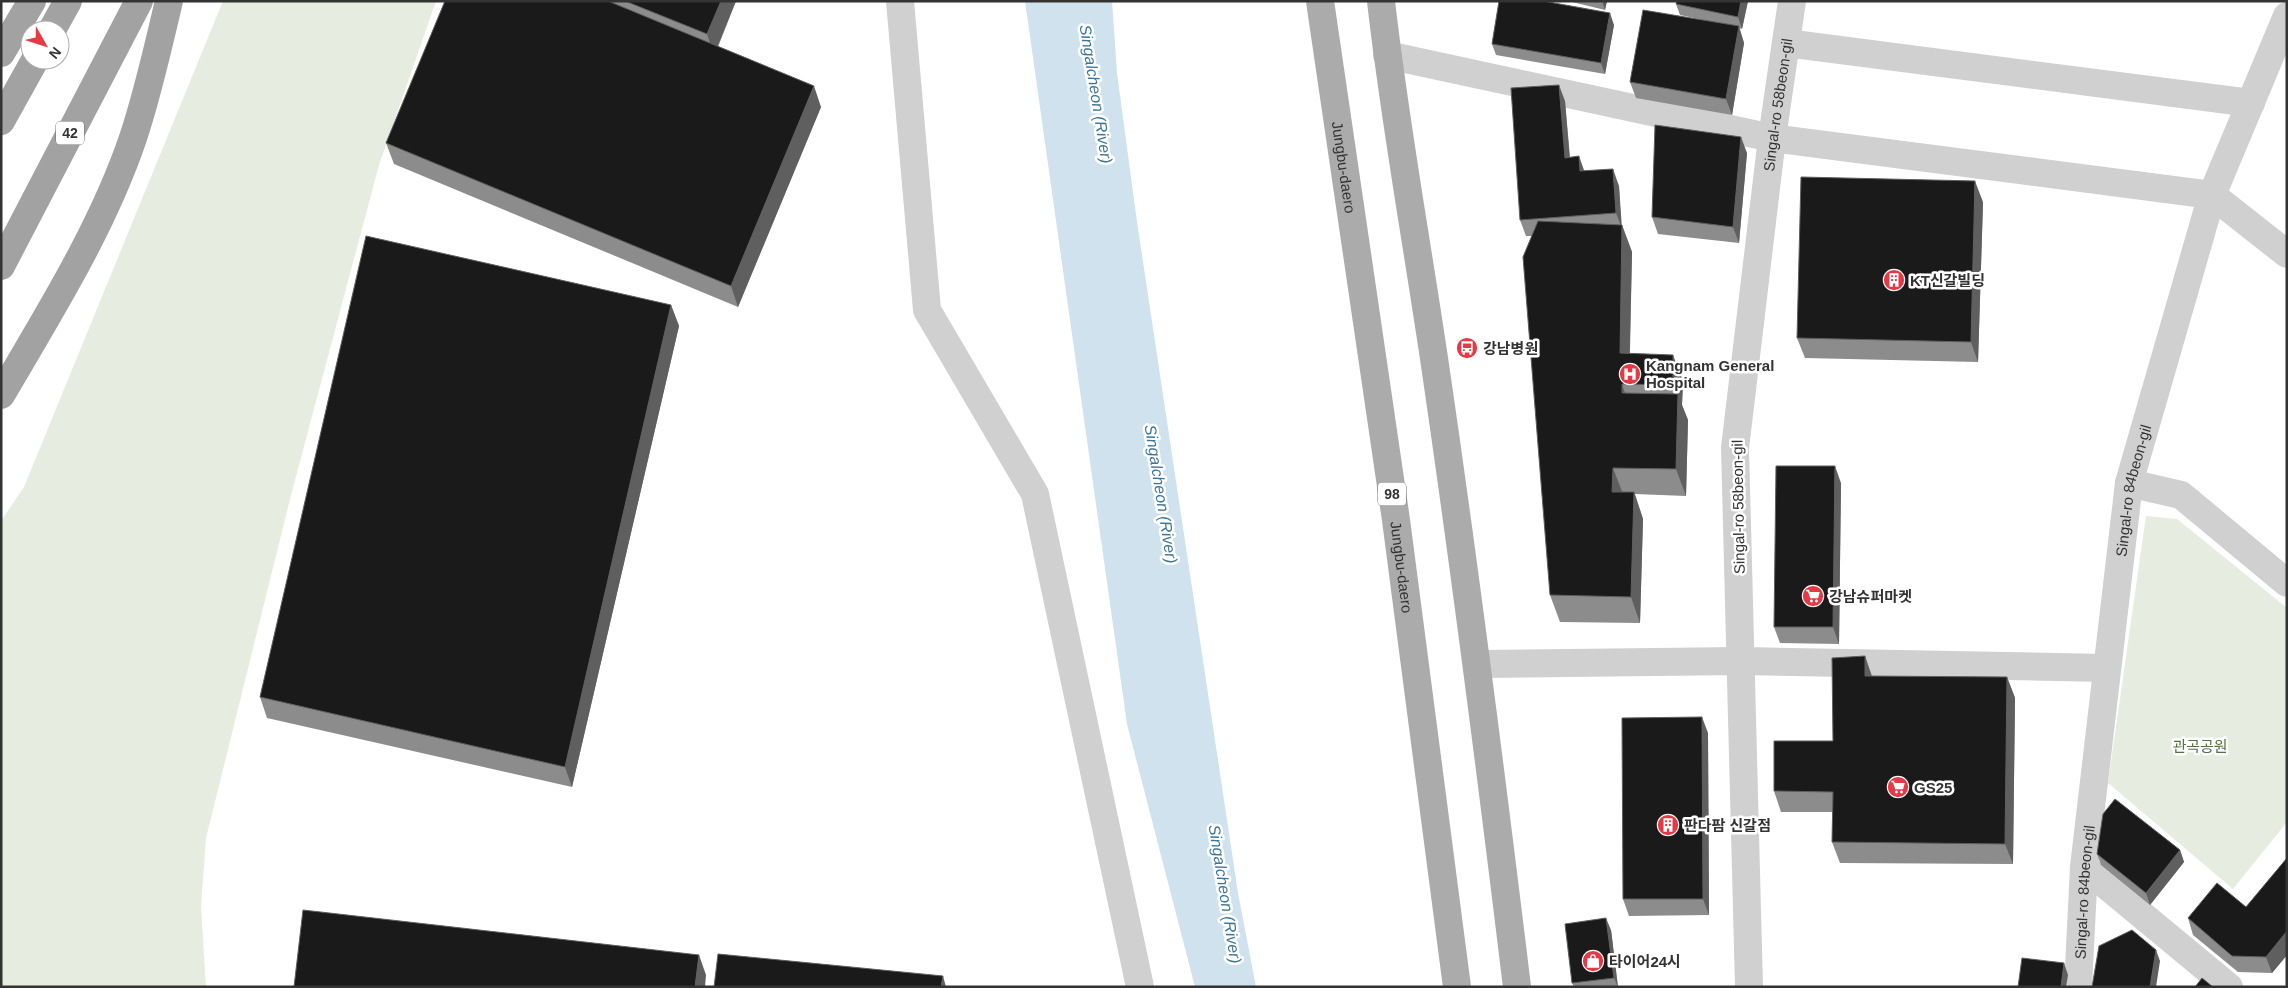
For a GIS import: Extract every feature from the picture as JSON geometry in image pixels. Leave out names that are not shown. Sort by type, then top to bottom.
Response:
[{"type":"highway","points":[[1,53],[32,1]]},
{"type":"highway","points":[[58,20],[68,1]]},
{"type":"highway","name":"42","points":[[1,266],[139,1]]},
{"type":"highway","points":[[1,396],[63,290],[103,208],[133,138],[169,1]]},
{"type":"highway","points":[[1,121],[29,70]]},
{"type":"main road","name":"Jungbu-daero","points":[[1320,1],[1397,530],[1457,987]]},
{"type":"main road","points":[[1381,1],[1387,55],[1436,369],[1478,664],[1517,987]]},
{"type":"street","points":[[900,1],[927,310],[1035,494],[1140,987]]},
{"type":"street","name":"Singal-ro 58beon-gil","points":[[1748,987],[1735,448],[1772,138],[1792,1]]},
{"type":"street","name":"Singal-ro 84beon-gil","points":[[2078,987],[2084,866],[2129,483],[2212,195],[2287,16]]},
{"type":"street","points":[[1786,43],[2251,104]]},
{"type":"street","points":[[1387,55],[1772,138],[2212,195],[2287,254]]},
{"type":"street","points":[[2129,483],[2181,495],[2287,583]]},
{"type":"street","points":[[1478,664],[1741,661],[2106,668]]},
{"type":"street","points":[[2084,866],[2229,987]]},
{"type":"green space","points":[[223,1],[436,1],[379,165],[291,495],[206,838],[201,906],[206,987],[1,987],[1,521],[24,487]]},
{"type":"green space","name":"관곡공원","points":[[2146,516],[2177,519],[2287,608],[2287,822],[2233,889],[2108,783]]},
{"type":"water","name":"Singalcheon (River)","points":[[1025,1],[1112,1],[1117,73],[1137,222],[1238,893],[1256,987],[1195,987],[1127,724]]},
{"type":"building","points":[[445,1],[608,1],[814,86],[731,286],[386,143]]},
{"type":"building","points":[[625,1],[721,1],[707,34]]},
{"type":"building","points":[[1499,1],[1543,1],[1610,13],[1601,63],[1492,44]]},
{"type":"building","points":[[1677,1],[1741,1],[1738,17],[1676,4]]},
{"type":"building","points":[[1643,10],[1739,26],[1726,99],[1630,82]]},
{"type":"building","points":[[1559,85],[1565,158],[1579,156],[1580,171],[1613,169],[1616,213],[1520,220],[1511,88]]},
{"type":"building","points":[[1655,125],[1741,137],[1733,227],[1652,217]]},
{"type":"building","name":"KT신갈빌딩","points":[[1801,177],[1975,181],[1971,342],[1797,338]]},
{"type":"building","points":[[1538,221],[1622,225],[1620,353],[1673,355],[1673,385],[1622,384],[1622,393],[1678,394],[1676,469],[1613,468],[1612,492],[1634,492],[1631,597],[1550,595],[1523,257]]},
{"type":"building","points":[[366,236],[671,305],[565,767],[260,697]]},
{"type":"building","points":[[1776,466],[1835,466],[1833,627],[1774,627]]},
{"type":"building","name":"GS25","points":[[1865,656],[1865,676],[2007,677],[2005,844],[1832,842],[1833,792],[1774,791],[1774,741],[1833,741],[1832,658]]},
{"type":"building","name":"판다팜 신갈점","points":[[1702,717],[1703,899],[1623,899],[1622,718]]},
{"type":"building","points":[[2115,799],[2180,850],[2146,893],[2097,854],[2103,814]]},
{"type":"building","points":[[2287,858],[2287,931],[2266,957],[2232,956],[2188,918],[2217,883],[2246,907]]},
{"type":"building","points":[[303,910],[699,955],[695,987],[294,987]]},
{"type":"building","name":"타이어24시","points":[[1606,918],[1614,978],[1572,983],[1565,924]]},
{"type":"building","points":[[2132,930],[2156,950],[2150,987],[2092,987],[2099,946]]},
{"type":"building","points":[[718,954],[943,976],[941,987],[714,987]]},
{"type":"building","points":[[2022,958],[2064,963],[2061,987],[2018,987]]},
{"type":"building","points":[[2202,978],[2213,987],[2195,987]]},
{"type":"place","name":"KT신갈빌딩","points":[[1894,280]]},
{"type":"place","name":"강남병원","points":[[1467,348]]},
{"type":"place","name":"Kangnam General Hospital","points":[[1630,374]]},
{"type":"place","name":"강남슈퍼마켓","points":[[1813,596]]},
{"type":"place","name":"GS25","points":[[1898,787]]},
{"type":"place","name":"판다팜 신갈점","points":[[1668,825]]},
{"type":"place","name":"타이어24시","points":[[1593,961]]}]
